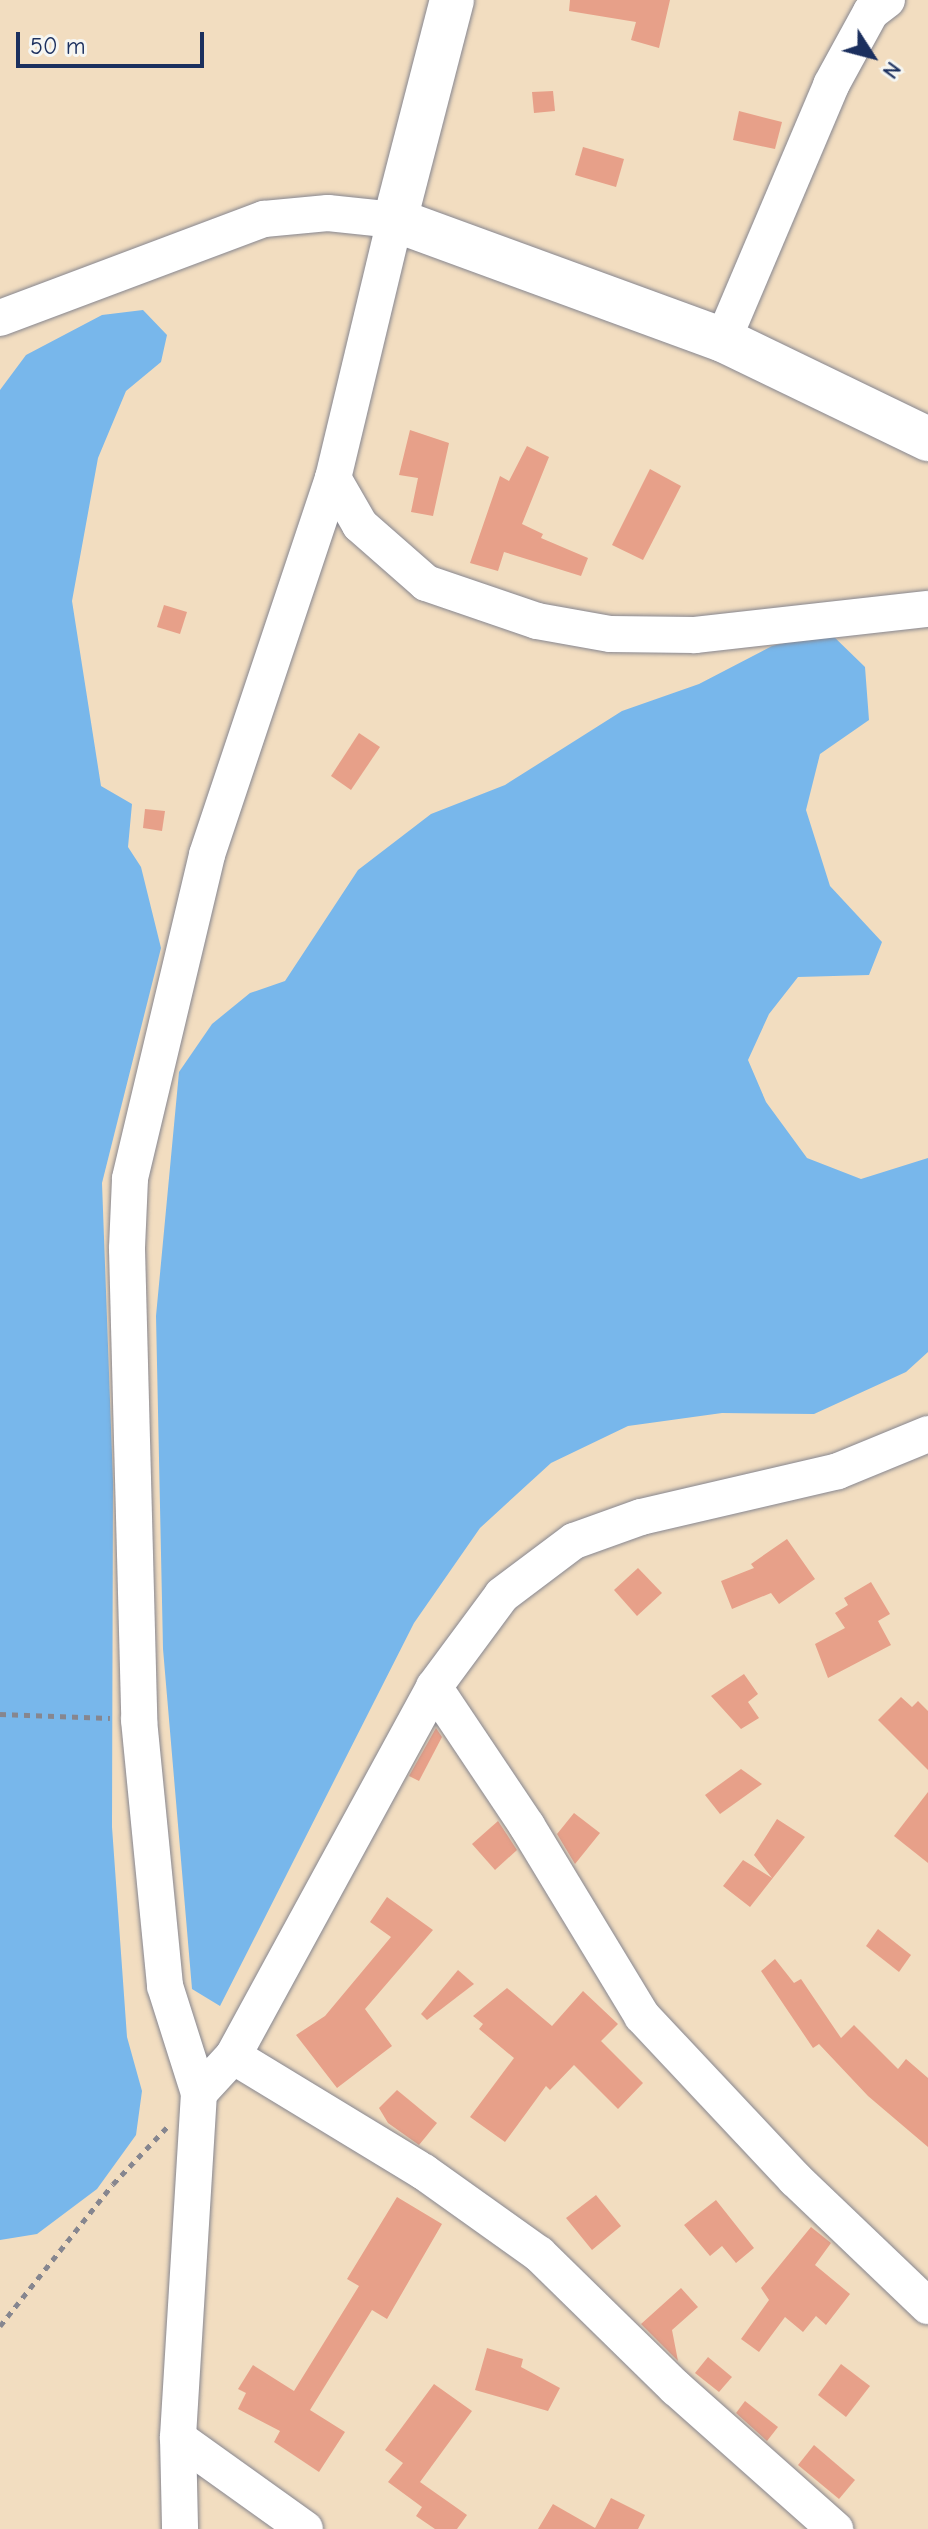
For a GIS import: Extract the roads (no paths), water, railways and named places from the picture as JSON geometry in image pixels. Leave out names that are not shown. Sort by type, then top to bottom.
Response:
[{"type":"main road","points":[[452,0],[395,220],[723,340],[928,439]]},
{"type":"street","points":[[723,340],[831,85],[871,12],[887,0]]},
{"type":"street","points":[[0,318],[264,219],[328,213],[395,220],[333,478],[207,855],[130,1179],[127,1249],[139,1720],[165,1986],[199,2093],[178,2438],[180,2529]]},
{"type":"street","points":[[333,478],[360,525],[426,583],[537,621],[610,634],[695,635],[752,625],[928,609]]},
{"type":"street","points":[[199,2093],[233,2056],[434,1687],[502,1595],[574,1541],[641,1517],[838,1471],[928,1434]]},
{"type":"street","points":[[434,1687],[527,1826],[642,2016],[795,2179],[928,2306]]},
{"type":"street","points":[[233,2056],[424,2172],[539,2254],[676,2388],[835,2529]]},
{"type":"street","points":[[178,2438],[305,2529]]},
{"type":"water","points":[[143,310],[167,335],[161,362],[126,391],[98,458],[72,601],[101,786],[132,804],[128,847],[141,867],[161,948],[102,1183],[113,1482],[112,1827],[127,2037],[142,2091],[136,2135],[97,2189],[37,2234],[0,2240],[0,390],[26,355],[102,315]]},
{"type":"water","points":[[829,632],[865,667],[869,720],[820,754],[806,810],[830,886],[882,942],[869,975],[798,977],[769,1014],[748,1060],[766,1102],[807,1158],[861,1179],[928,1158],[928,1352],[906,1372],[814,1414],[722,1413],[628,1426],[551,1463],[480,1528],[414,1623],[220,2006],[192,1989],[163,1649],[156,1316],[179,1072],[212,1024],[250,993],[285,981],[358,870],[431,814],[505,785],[622,711],[699,684],[772,646]]}]
